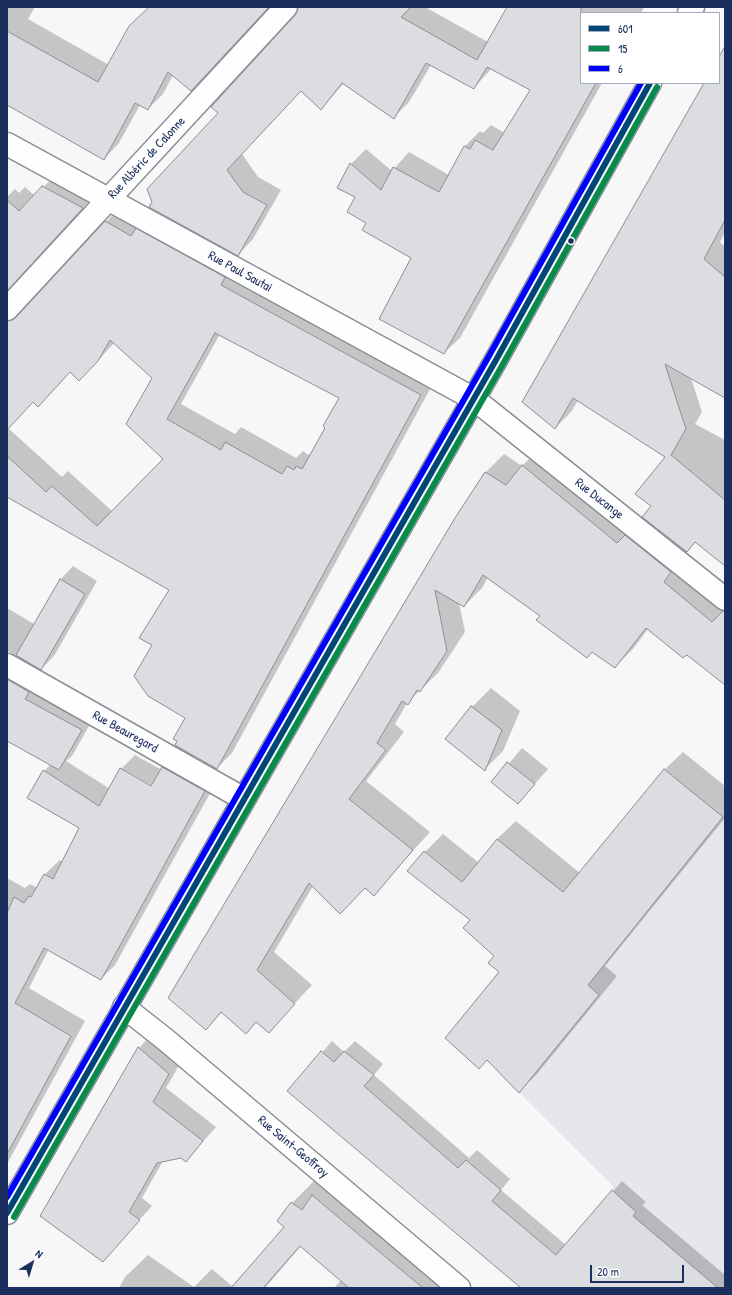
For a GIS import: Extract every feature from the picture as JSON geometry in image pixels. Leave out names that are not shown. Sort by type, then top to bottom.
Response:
[{"type":"street","name":"Rue Albéric de Calonne","points":[[7,309],[286,7]]},
{"type":"street","points":[[7,1213],[474,399],[649,84]]},
{"type":"street","name":"Rue Paul Sautai","points":[[7,144],[474,399]]},
{"type":"street","name":"Rue Ducange","points":[[474,399],[725,599]]},
{"type":"street","name":"Rue Beauregard","points":[[7,666],[244,799]]},
{"type":"street","name":"Rue Saint-Geoffroy","points":[[124,1007],[172,1045],[459,1288]]},
{"type":"shaded area","points":[[679,782],[723,817],[725,815],[725,1288],[529,1288],[614,1187],[454,1028],[505,965],[527,893],[541,874],[563,892]]},
{"type":"building","points":[[149,7],[269,7],[191,91],[168,72],[148,110],[135,103],[104,160],[7,105],[7,31],[98,82],[129,26]]},
{"type":"building","points":[[298,7],[411,7],[401,17],[477,60],[507,7],[581,7],[580,84],[595,84],[444,354],[379,319],[411,258],[362,230],[366,223],[347,212],[355,197],[337,188],[350,163],[381,190],[393,167],[439,192],[464,146],[470,149],[475,140],[493,150],[530,90],[487,67],[474,89],[426,63],[394,119],[342,83],[321,110],[301,91],[227,170],[243,192],[267,205],[238,256],[149,207],[152,202],[147,189],[218,113],[211,107],[295,15]]},
{"type":"building","points":[[725,46],[725,220],[704,259],[725,277],[725,398],[665,364],[686,429],[671,455],[725,500],[725,566],[695,542],[687,552],[642,517],[651,506],[635,494],[665,457],[573,398],[555,429],[522,402],[703,84],[720,84],[720,55]]},
{"type":"building","points":[[42,186],[83,208],[7,291],[7,200],[19,211]]},
{"type":"building","points":[[105,221],[131,236],[136,228],[225,277],[221,285],[421,395],[217,769],[175,745],[177,741],[173,739],[185,718],[148,696],[134,676],[152,645],[139,638],[169,590],[7,497],[7,456],[46,492],[52,486],[97,526],[163,459],[126,424],[152,378],[110,340],[98,361],[79,381],[70,372],[38,407],[33,402],[7,430],[7,321],[16,317]],"holes":[[[215,333],[339,398],[323,426],[325,428],[302,469],[296,466],[294,470],[287,466],[282,474],[225,442],[221,450],[167,419]]]},
{"type":"building","points":[[522,465],[617,543],[625,535],[671,572],[664,582],[712,622],[723,611],[725,611],[725,685],[687,655],[683,658],[646,628],[615,668],[592,652],[587,658],[536,620],[540,616],[483,575],[464,607],[435,590],[447,651],[420,692],[417,690],[408,705],[402,701],[377,743],[386,750],[349,799],[413,850],[374,896],[365,888],[340,914],[309,883],[257,970],[295,1004],[269,1033],[256,1022],[246,1034],[221,1012],[206,1030],[168,998],[455,518],[485,472],[506,485]]},
{"type":"building","points":[[60,579],[85,594],[41,670],[16,655]]},
{"type":"building","points":[[7,679],[29,692],[25,699],[82,730],[59,770],[7,741]]},
{"type":"building","points":[[471,706],[502,730],[485,771],[445,739]]},
{"type":"building","points":[[507,762],[535,784],[518,804],[491,782]]},
{"type":"building","points":[[162,767],[205,791],[101,980],[44,948],[15,1003],[71,1036],[7,1154],[7,913],[14,897],[24,903],[29,896],[31,897],[44,874],[53,879],[79,828],[27,798],[43,770],[99,806],[120,768],[151,786]]},
{"type":"building","points":[[664,769],[723,817],[588,985],[599,995],[519,1093],[487,1060],[479,1069],[445,1038],[499,972],[488,963],[494,956],[463,928],[470,920],[407,871],[424,851],[462,882],[497,839],[563,892]]},
{"type":"building","points":[[138,1047],[169,1074],[153,1102],[203,1141],[186,1162],[181,1158],[157,1163],[129,1212],[140,1220],[103,1262],[40,1216]]},
{"type":"building","points":[[321,1051],[334,1062],[344,1051],[374,1075],[364,1086],[458,1168],[466,1160],[501,1190],[492,1201],[556,1255],[612,1190],[636,1212],[633,1216],[718,1288],[521,1288],[287,1091]]},
{"type":"building","points":[[312,1195],[423,1288],[349,1288],[300,1246],[263,1288],[231,1288],[284,1227],[277,1221],[291,1202],[302,1210]]},
{"type":"transit line","name":"6","points":[[7,1197],[489,356],[640,84]]},
{"type":"transit line","name":"601","points":[[7,1213],[496,360],[649,84]]},
{"type":"transit line","name":"15","points":[[14,1217],[503,364],[657,87]]}]
